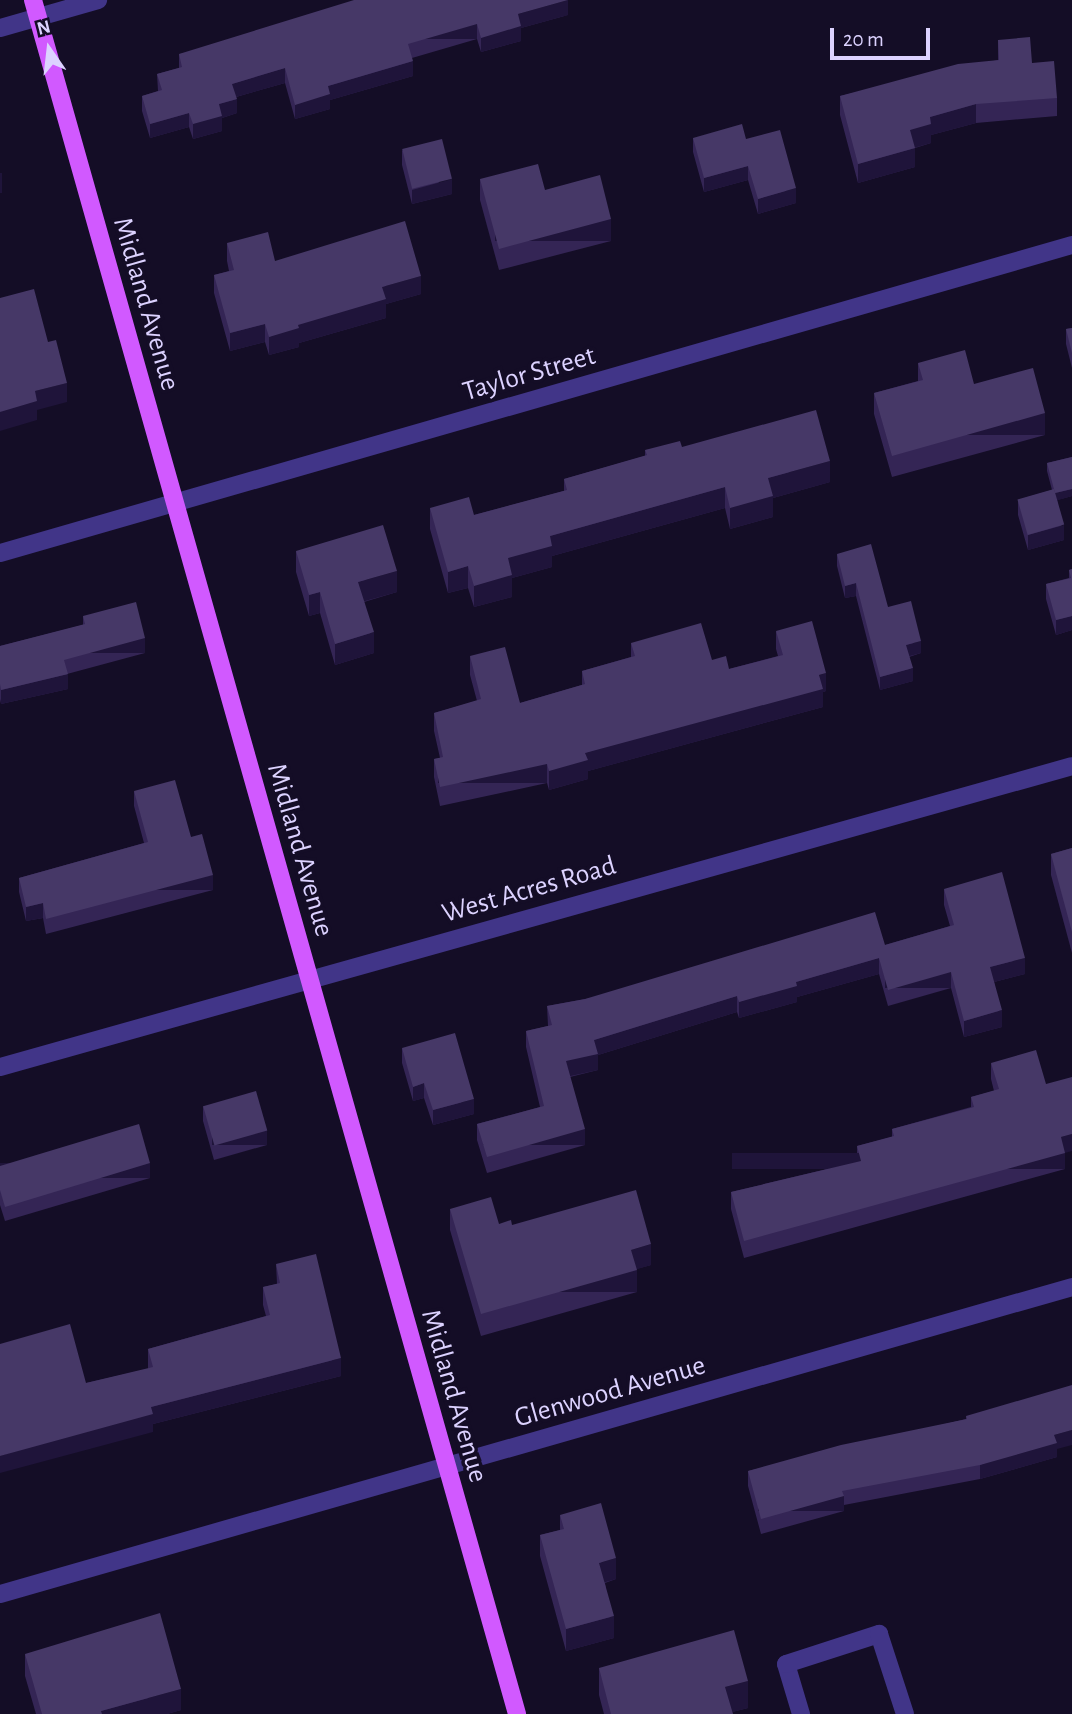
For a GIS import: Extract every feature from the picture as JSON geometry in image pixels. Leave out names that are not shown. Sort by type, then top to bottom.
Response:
[{"type":"main road","name":"Midland Avenue","points":[[36,9],[517,1714]]},
{"type":"street","points":[[0,28],[36,9],[98,0]]},
{"type":"street","name":"Taylor Street","points":[[0,553],[1072,244]]},
{"type":"street","name":"West Acres Road","points":[[0,1067],[1072,766]]},
{"type":"street","name":"Glenwood Avenue","points":[[0,1594],[1072,1287]]},
{"type":"street","points":[[801,1714],[786,1664],[879,1634],[905,1714]]},
{"type":"building","points":[[354,0],[568,0],[518,14],[521,26],[481,38],[477,24],[408,44],[413,61],[328,86],[330,94],[295,105],[285,68],[232,84],[237,99],[219,104],[222,116],[193,124],[189,113],[150,124],[142,96],[162,90],[157,74],[182,67],[179,54]]},
{"type":"building","points":[[1030,37],[1032,63],[1054,61],[1057,98],[976,104],[930,117],[931,124],[910,130],[915,148],[858,164],[840,96],[958,64],[999,60],[998,40]]},
{"type":"building","points":[[742,124],[746,139],[780,130],[796,188],[758,199],[748,166],[704,178],[693,138]]},
{"type":"building","points":[[442,139],[452,179],[412,189],[402,149]]},
{"type":"building","points":[[538,164],[545,190],[600,175],[611,219],[499,249],[480,179]]},
{"type":"building","points":[[405,221],[421,276],[382,287],[386,299],[298,325],[299,328],[269,337],[265,324],[230,333],[214,275],[234,270],[227,243],[268,232],[275,261]]},
{"type":"building","points":[[34,289],[48,342],[56,340],[67,383],[35,391],[37,401],[0,412],[0,298]]},
{"type":"building","points":[[1072,328],[1072,353],[1066,329]]},
{"type":"building","points":[[965,350],[974,384],[1033,368],[1045,413],[892,456],[874,393],[923,380],[918,363]]},
{"type":"building","points":[[816,410],[830,461],[768,478],[773,496],[730,508],[725,487],[550,536],[552,546],[508,558],[512,575],[474,586],[468,566],[448,572],[430,508],[469,497],[474,515],[567,490],[564,479],[647,455],[645,450],[680,441],[682,447]]},
{"type":"building","points":[[1072,457],[1072,489],[1055,493],[1047,463]]},
{"type":"building","points":[[1054,489],[1064,525],[1028,535],[1017,499]]},
{"type":"building","points":[[383,525],[397,571],[358,582],[374,632],[335,644],[320,592],[309,595],[296,551]]},
{"type":"building","points":[[871,544],[888,607],[911,601],[921,641],[906,645],[913,668],[880,677],[856,583],[845,586],[837,554]]},
{"type":"building","points":[[1072,569],[1072,616],[1056,620],[1046,584],[1071,578],[1069,570]]},
{"type":"building","points":[[136,602],[145,638],[64,660],[68,674],[1,690],[0,646],[85,624],[83,616]]},
{"type":"building","points":[[812,621],[826,673],[819,675],[823,689],[585,753],[588,760],[549,771],[547,764],[440,787],[434,759],[443,757],[434,713],[481,699],[470,656],[505,647],[520,703],[585,684],[582,671],[635,656],[631,643],[701,623],[712,660],[726,656],[729,669],[783,655],[776,631]]},
{"type":"building","points":[[175,780],[191,837],[202,834],[213,875],[46,919],[43,903],[26,907],[19,878],[148,842],[134,791]]},
{"type":"building","points":[[1072,848],[1072,932],[1051,854]]},
{"type":"building","points":[[1002,872],[1025,958],[990,967],[1002,1010],[964,1021],[951,972],[888,990],[879,958],[796,982],[797,986],[739,1002],[737,996],[594,1040],[598,1054],[566,1061],[585,1129],[487,1157],[477,1124],[544,1106],[526,1031],[552,1025],[547,1006],[585,999],[875,912],[885,945],[954,925],[944,889]]},
{"type":"building","points":[[455,1033],[474,1099],[433,1110],[424,1083],[413,1087],[402,1048]]},
{"type":"building","points":[[1036,1050],[1046,1084],[1072,1077],[1072,1134],[1061,1137],[1065,1153],[744,1241],[731,1192],[861,1161],[857,1146],[894,1136],[892,1129],[974,1107],[971,1097],[999,1089],[991,1063]]},
{"type":"building","points":[[256,1091],[267,1130],[214,1146],[203,1106]]},
{"type":"building","points":[[139,1124],[150,1163],[5,1207],[0,1190],[0,1166]]},
{"type":"building","points":[[636,1190],[651,1244],[631,1250],[637,1270],[481,1314],[450,1209],[491,1197],[499,1224],[511,1220],[512,1225]]},
{"type":"building","points":[[316,1254],[341,1358],[151,1407],[153,1414],[0,1456],[0,1344],[70,1324],[86,1383],[153,1367],[148,1349],[270,1315],[263,1287],[280,1283],[276,1264]]},
{"type":"building","points":[[1072,1385],[1072,1430],[1054,1435],[1057,1443],[980,1465],[842,1491],[844,1496],[761,1519],[748,1471],[841,1445],[967,1419],[966,1416]]},
{"type":"building","points":[[601,1503],[616,1558],[599,1563],[614,1616],[566,1629],[540,1535],[564,1529],[560,1515]]},
{"type":"building","points":[[160,1613],[181,1689],[101,1711],[102,1714],[42,1714],[25,1654]]},
{"type":"building","points":[[734,1630],[748,1681],[725,1687],[733,1714],[611,1714],[599,1668]]}]
